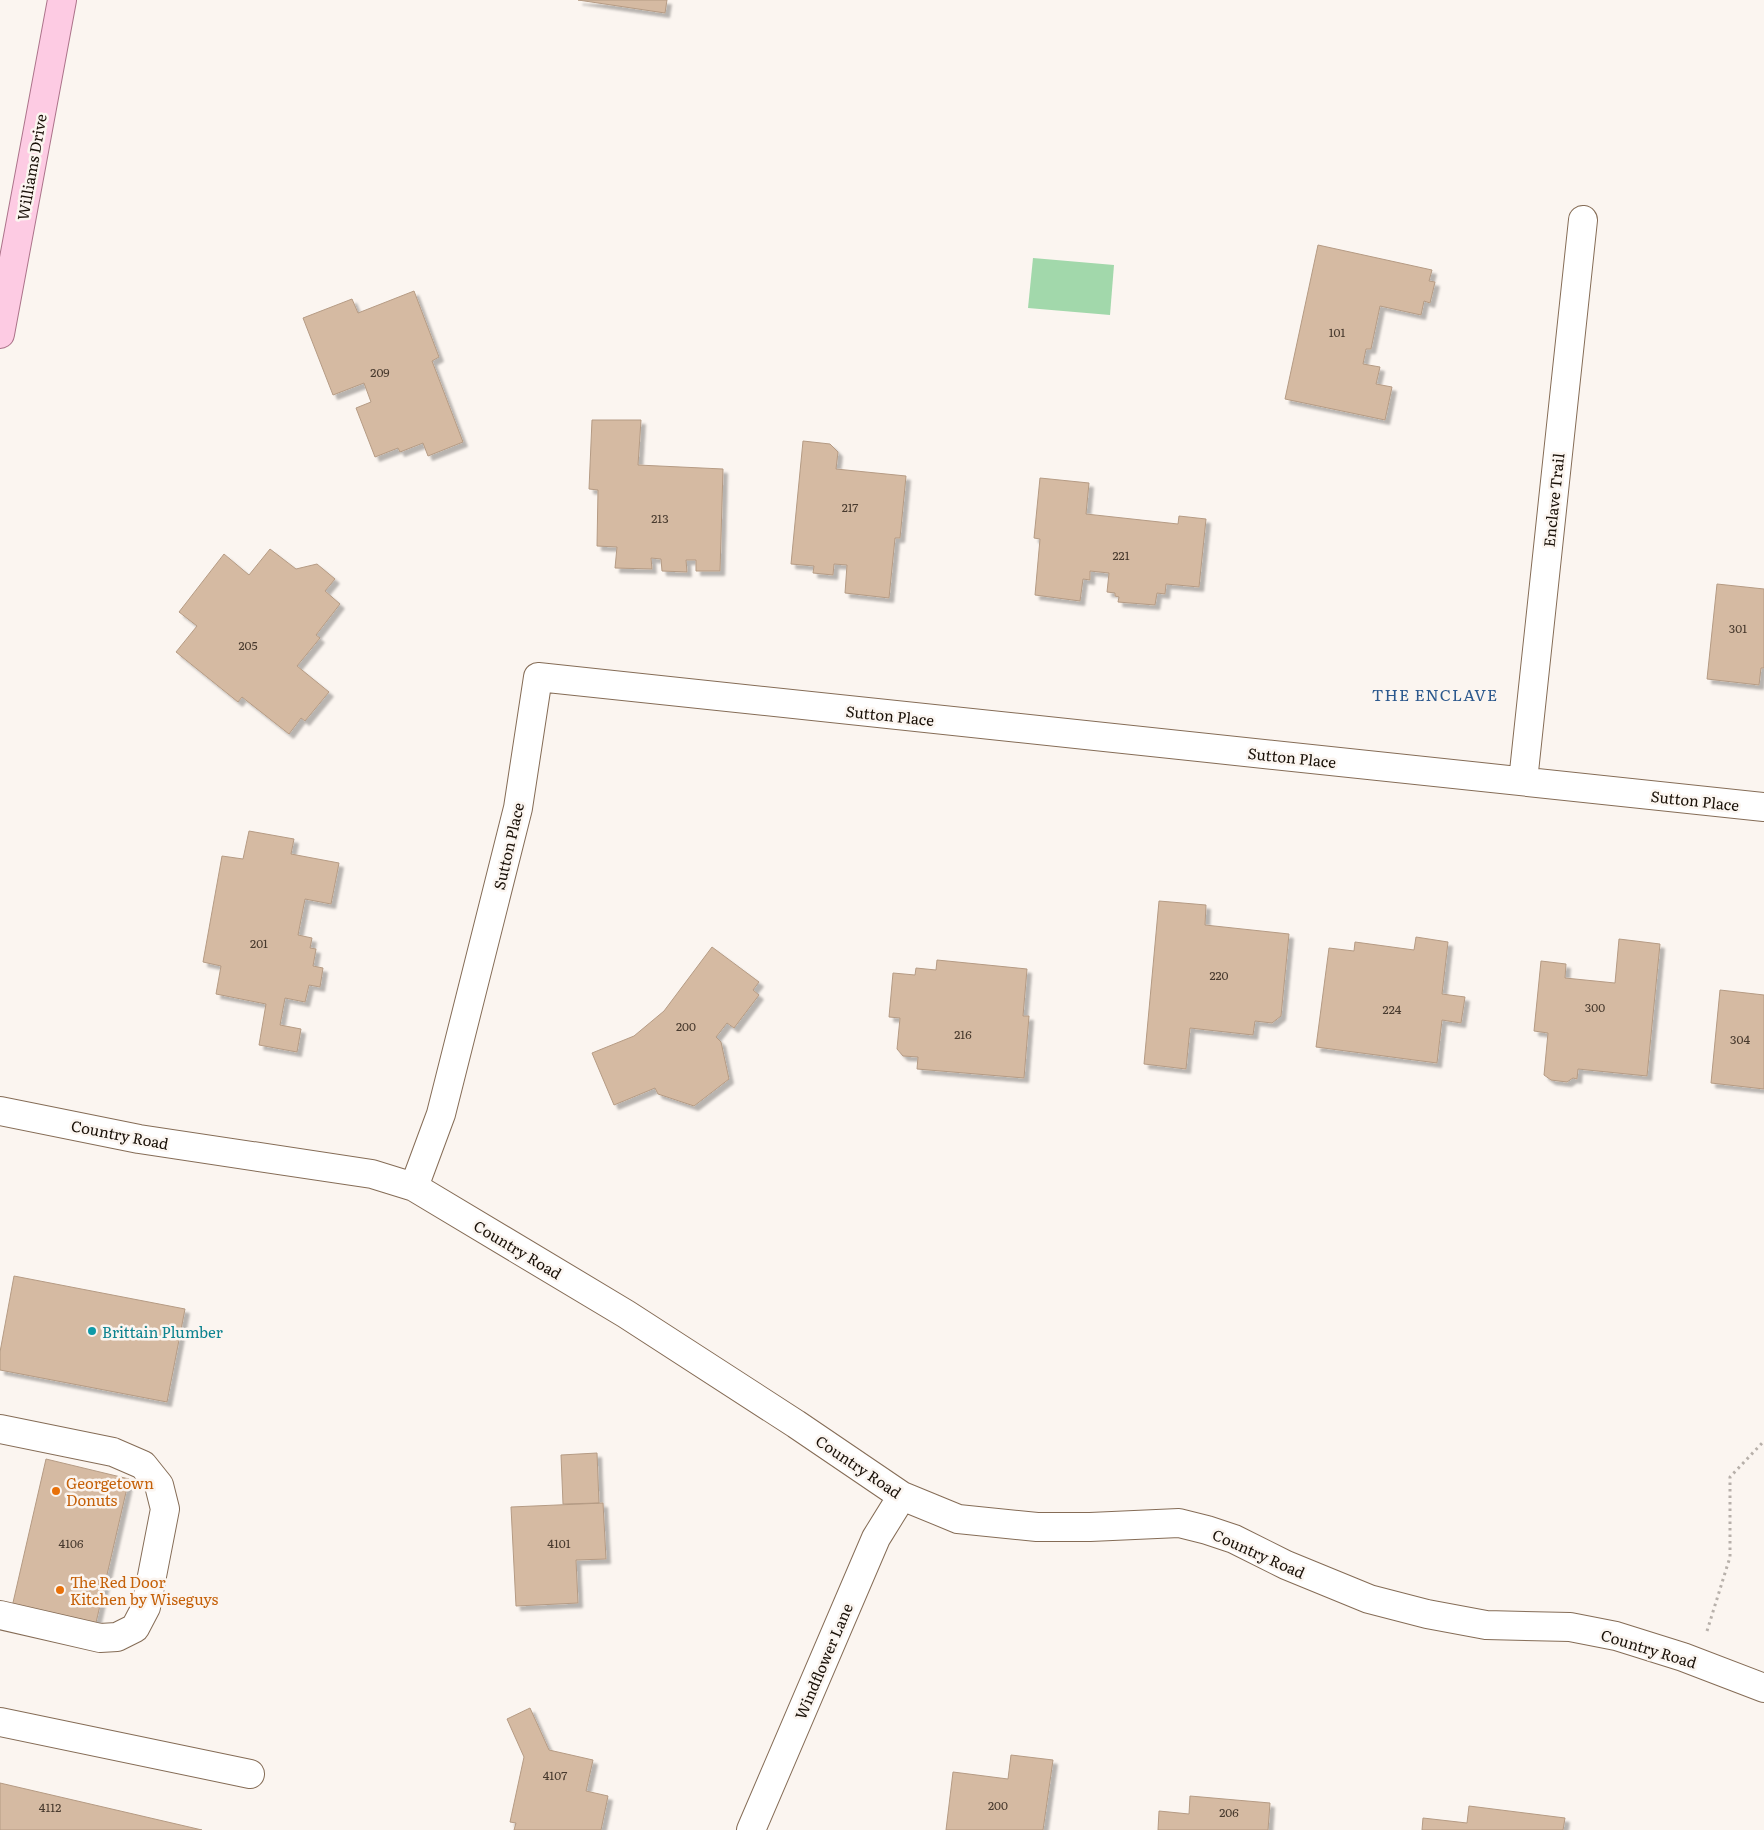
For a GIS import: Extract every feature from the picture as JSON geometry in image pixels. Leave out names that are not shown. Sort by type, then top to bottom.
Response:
[{"type":"main road","name":"Williams Drive","points":[[0,334],[62,0]]},
{"type":"street","name":"Enclave Trail","points":[[1523,781],[1583,220]]},
{"type":"street","name":"Sutton Place","points":[[414,1187],[441,1114],[518,808],[538,677],[1764,808]]},
{"type":"street","name":"Country Road","points":[[0,1111],[139,1139],[372,1174],[414,1187],[626,1314],[796,1424],[902,1496],[958,1519],[1037,1527],[1179,1523],[1234,1539],[1286,1565],[1369,1599],[1427,1614],[1486,1625],[1570,1626],[1616,1636],[1697,1662],[1764,1688]]},
{"type":"street","points":[[0,1429],[113,1452],[143,1465],[160,1485],[165,1509],[146,1607],[135,1628],[117,1637],[100,1638],[0,1615]]},
{"type":"street","name":"Windflower Lane","points":[[751,1830],[876,1538],[902,1496]]},
{"type":"street","points":[[0,1722],[250,1774]]},
{"type":"path","points":[[1697,1662],[1730,1557],[1730,1477],[1764,1441]]},
{"type":"green space","points":[[1033,258],[1114,265],[1110,315],[1028,308]]},
{"type":"building","points":[[578,0],[667,0],[665,13]]},
{"type":"building","points":[[1318,245],[1432,270],[1429,281],[1435,282],[1430,303],[1424,301],[1421,315],[1380,306],[1371,349],[1366,349],[1363,364],[1380,367],[1376,384],[1392,387],[1385,420],[1285,399]]},
{"type":"building","points":[[414,291],[439,357],[432,361],[463,442],[428,456],[423,443],[400,452],[398,448],[375,457],[356,408],[371,402],[364,383],[333,395],[303,318],[352,299],[358,313]]},
{"type":"building","points":[[592,420],[641,420],[638,465],[723,469],[720,571],[696,571],[696,560],[686,560],[687,572],[662,571],[661,559],[651,558],[652,569],[615,568],[617,547],[597,546],[598,490],[589,489]]},
{"type":"building","points":[[803,441],[830,444],[838,452],[836,469],[906,476],[900,538],[895,538],[889,598],[845,593],[847,565],[834,564],[833,575],[813,573],[814,566],[791,564]]},
{"type":"building","points":[[1040,478],[1089,483],[1086,514],[1178,524],[1179,516],[1206,519],[1199,587],[1166,584],[1165,594],[1157,593],[1155,605],[1118,602],[1119,597],[1115,596],[1115,593],[1107,592],[1109,573],[1090,571],[1090,580],[1083,579],[1080,601],[1035,595],[1040,539],[1034,538]]},
{"type":"building","points":[[270,549],[296,569],[317,564],[335,579],[325,591],[340,604],[316,635],[320,638],[297,666],[329,692],[305,721],[301,718],[289,734],[242,697],[238,702],[176,652],[197,626],[179,612],[224,554],[249,575]]},
{"type":"building","points":[[1717,584],[1764,589],[1764,668],[1761,668],[1759,685],[1707,679]]},
{"type":"building","points":[[249,831],[294,839],[291,854],[339,863],[331,904],[305,899],[298,935],[312,938],[310,948],[316,949],[313,966],[323,968],[320,987],[309,985],[305,1002],[285,998],[280,1025],[301,1029],[297,1052],[259,1045],[266,1004],[216,994],[221,966],[203,962],[222,856],[243,859]]},
{"type":"building","points":[[1159,901],[1206,905],[1205,925],[1289,934],[1281,1016],[1272,1023],[1255,1021],[1253,1035],[1190,1028],[1186,1069],[1144,1064]]},
{"type":"building","points":[[1416,937],[1448,942],[1442,994],[1465,997],[1461,1023],[1442,1020],[1437,1063],[1316,1047],[1329,948],[1354,951],[1355,942],[1414,950]]},
{"type":"building","points":[[1619,939],[1660,944],[1647,1076],[1578,1069],[1577,1079],[1573,1078],[1567,1082],[1551,1080],[1544,1075],[1548,1033],[1534,1031],[1541,961],[1566,964],[1565,978],[1615,983]]},
{"type":"building","points":[[712,947],[759,982],[753,990],[759,995],[734,1028],[727,1023],[716,1037],[721,1042],[729,1079],[694,1106],[658,1094],[655,1088],[614,1105],[592,1053],[634,1036],[664,1011]]},
{"type":"building","points":[[937,960],[1027,969],[1023,1016],[1029,1016],[1024,1078],[917,1069],[918,1057],[903,1056],[897,1049],[900,1018],[889,1017],[893,973],[915,975],[916,968],[936,970]]},
{"type":"building","points":[[1720,990],[1764,995],[1764,1089],[1711,1083]]},
{"type":"building","name":"Brittain Plumber","points":[[14,1276],[185,1309],[167,1402],[0,1370],[0,1352]]},
{"type":"building","points":[[597,1453],[599,1503],[563,1504],[561,1455]]},
{"type":"building","points":[[46,1459],[129,1479],[95,1627],[12,1607]]},
{"type":"building","points":[[603,1503],[606,1559],[576,1560],[578,1603],[516,1606],[511,1507]]},
{"type":"building","points":[[530,1708],[549,1750],[593,1760],[586,1791],[608,1796],[601,1830],[514,1830],[516,1823],[510,1822],[524,1757],[507,1719]]},
{"type":"building","points":[[1011,1755],[1053,1760],[1043,1830],[946,1830],[953,1772],[1008,1779]]},
{"type":"building","points":[[0,1783],[202,1830],[0,1830]]},
{"type":"building","points":[[1190,1796],[1270,1803],[1268,1830],[1158,1830],[1159,1811],[1189,1814]]},
{"type":"building","points":[[1469,1806],[1565,1818],[1563,1830],[1422,1830],[1423,1818],[1467,1823]]},
{"type":"place","name":"Brittain Plumber","points":[[92,1331]]},
{"type":"place","name":"Georgetown Donuts","points":[[56,1491]]},
{"type":"place","name":"The Red Door Kitchen by Wiseguys","points":[[60,1590]]},
{"type":"district","name":"THE ENCLAVE","points":[[1435,694]]}]
